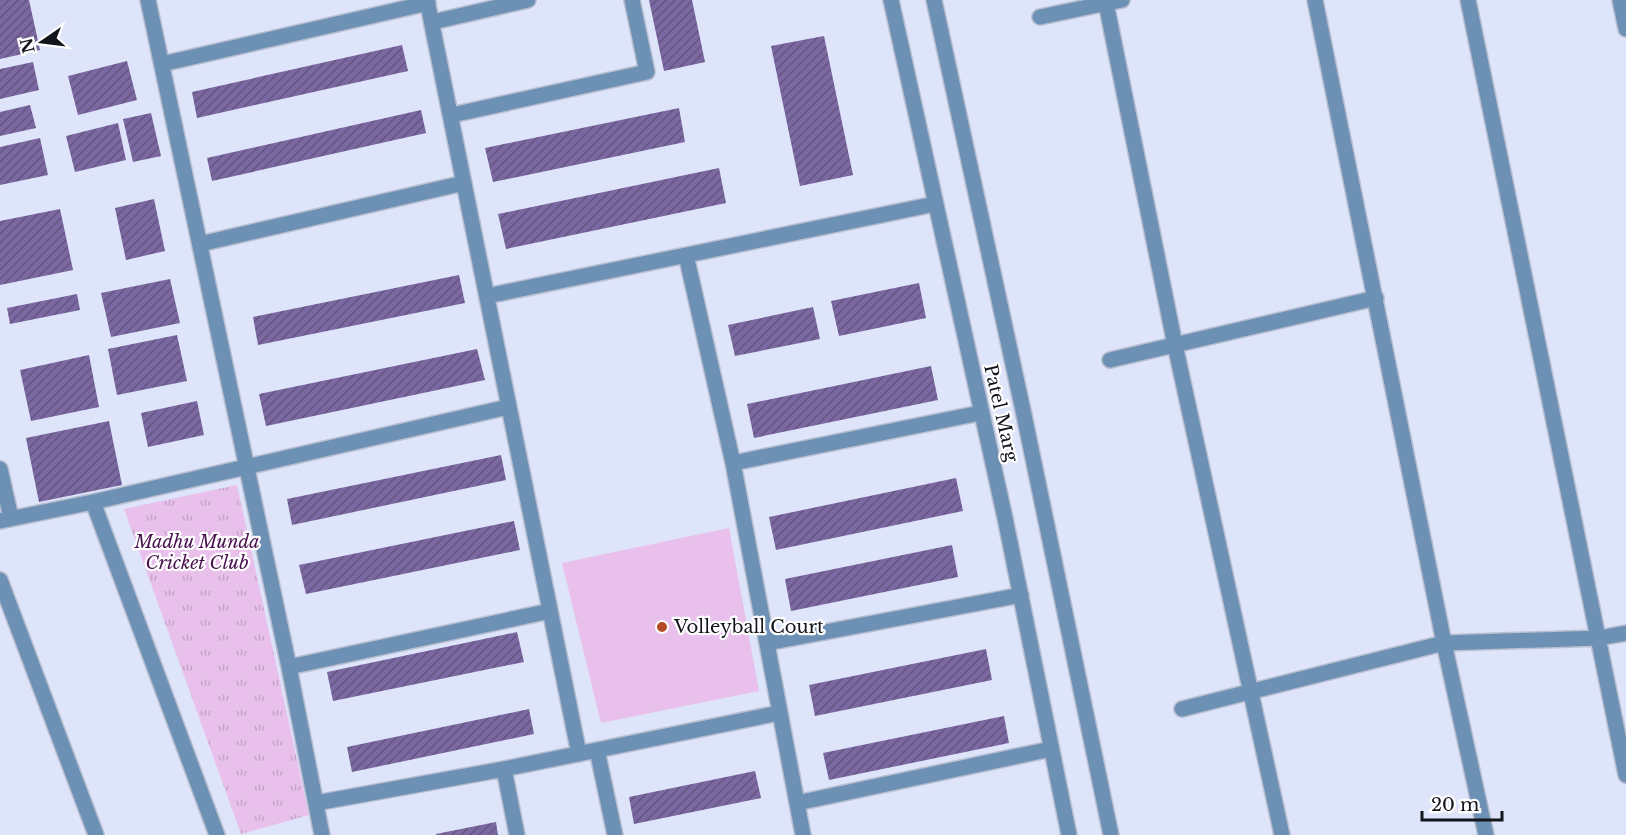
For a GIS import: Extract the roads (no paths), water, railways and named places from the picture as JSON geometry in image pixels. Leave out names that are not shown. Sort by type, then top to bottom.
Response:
[{"type":"street","points":[[148,0],[289,667],[322,835]]},
{"type":"street","points":[[433,22],[528,0]]},
{"type":"street","points":[[452,115],[647,72],[632,0]]},
{"type":"street","name":"Patel Marg","points":[[891,0],[1021,595],[1069,835]]},
{"type":"street","name":"Patel Marg","points":[[934,0],[1111,835]]},
{"type":"street","points":[[1315,0],[1444,643],[1486,835]]},
{"type":"street","points":[[1468,0],[1626,775]]},
{"type":"street","points":[[1620,0],[1626,29]]},
{"type":"street","points":[[162,64],[428,1],[579,754]]},
{"type":"street","points":[[1040,17],[1114,1],[1175,345],[1282,835]]},
{"type":"street","points":[[200,244],[464,183]]},
{"type":"street","points":[[487,296],[935,204]]},
{"type":"street","points":[[686,255],[733,463],[803,835]]},
{"type":"street","points":[[1110,360],[1376,298]]},
{"type":"street","points":[[0,469],[5,520],[508,407]]},
{"type":"street","points":[[733,463],[980,413]]},
{"type":"street","points":[[93,502],[217,835]]},
{"type":"street","points":[[0,580],[96,835]]},
{"type":"street","points":[[768,644],[1021,595]]},
{"type":"street","points":[[289,667],[550,611]]},
{"type":"street","points":[[1182,709],[1444,643],[1599,638],[1626,633]]},
{"type":"street","points":[[316,803],[504,769],[779,713]]},
{"type":"street","points":[[797,803],[1051,749]]},
{"type":"street","points":[[597,750],[615,835]]},
{"type":"street","points":[[504,769],[517,835]]},
{"type":"place","name":"Volleyball Court","points":[[662,627]]},
{"type":"park label","name":"Madhu Munda Cricket Club","points":[[197,552]]}]
